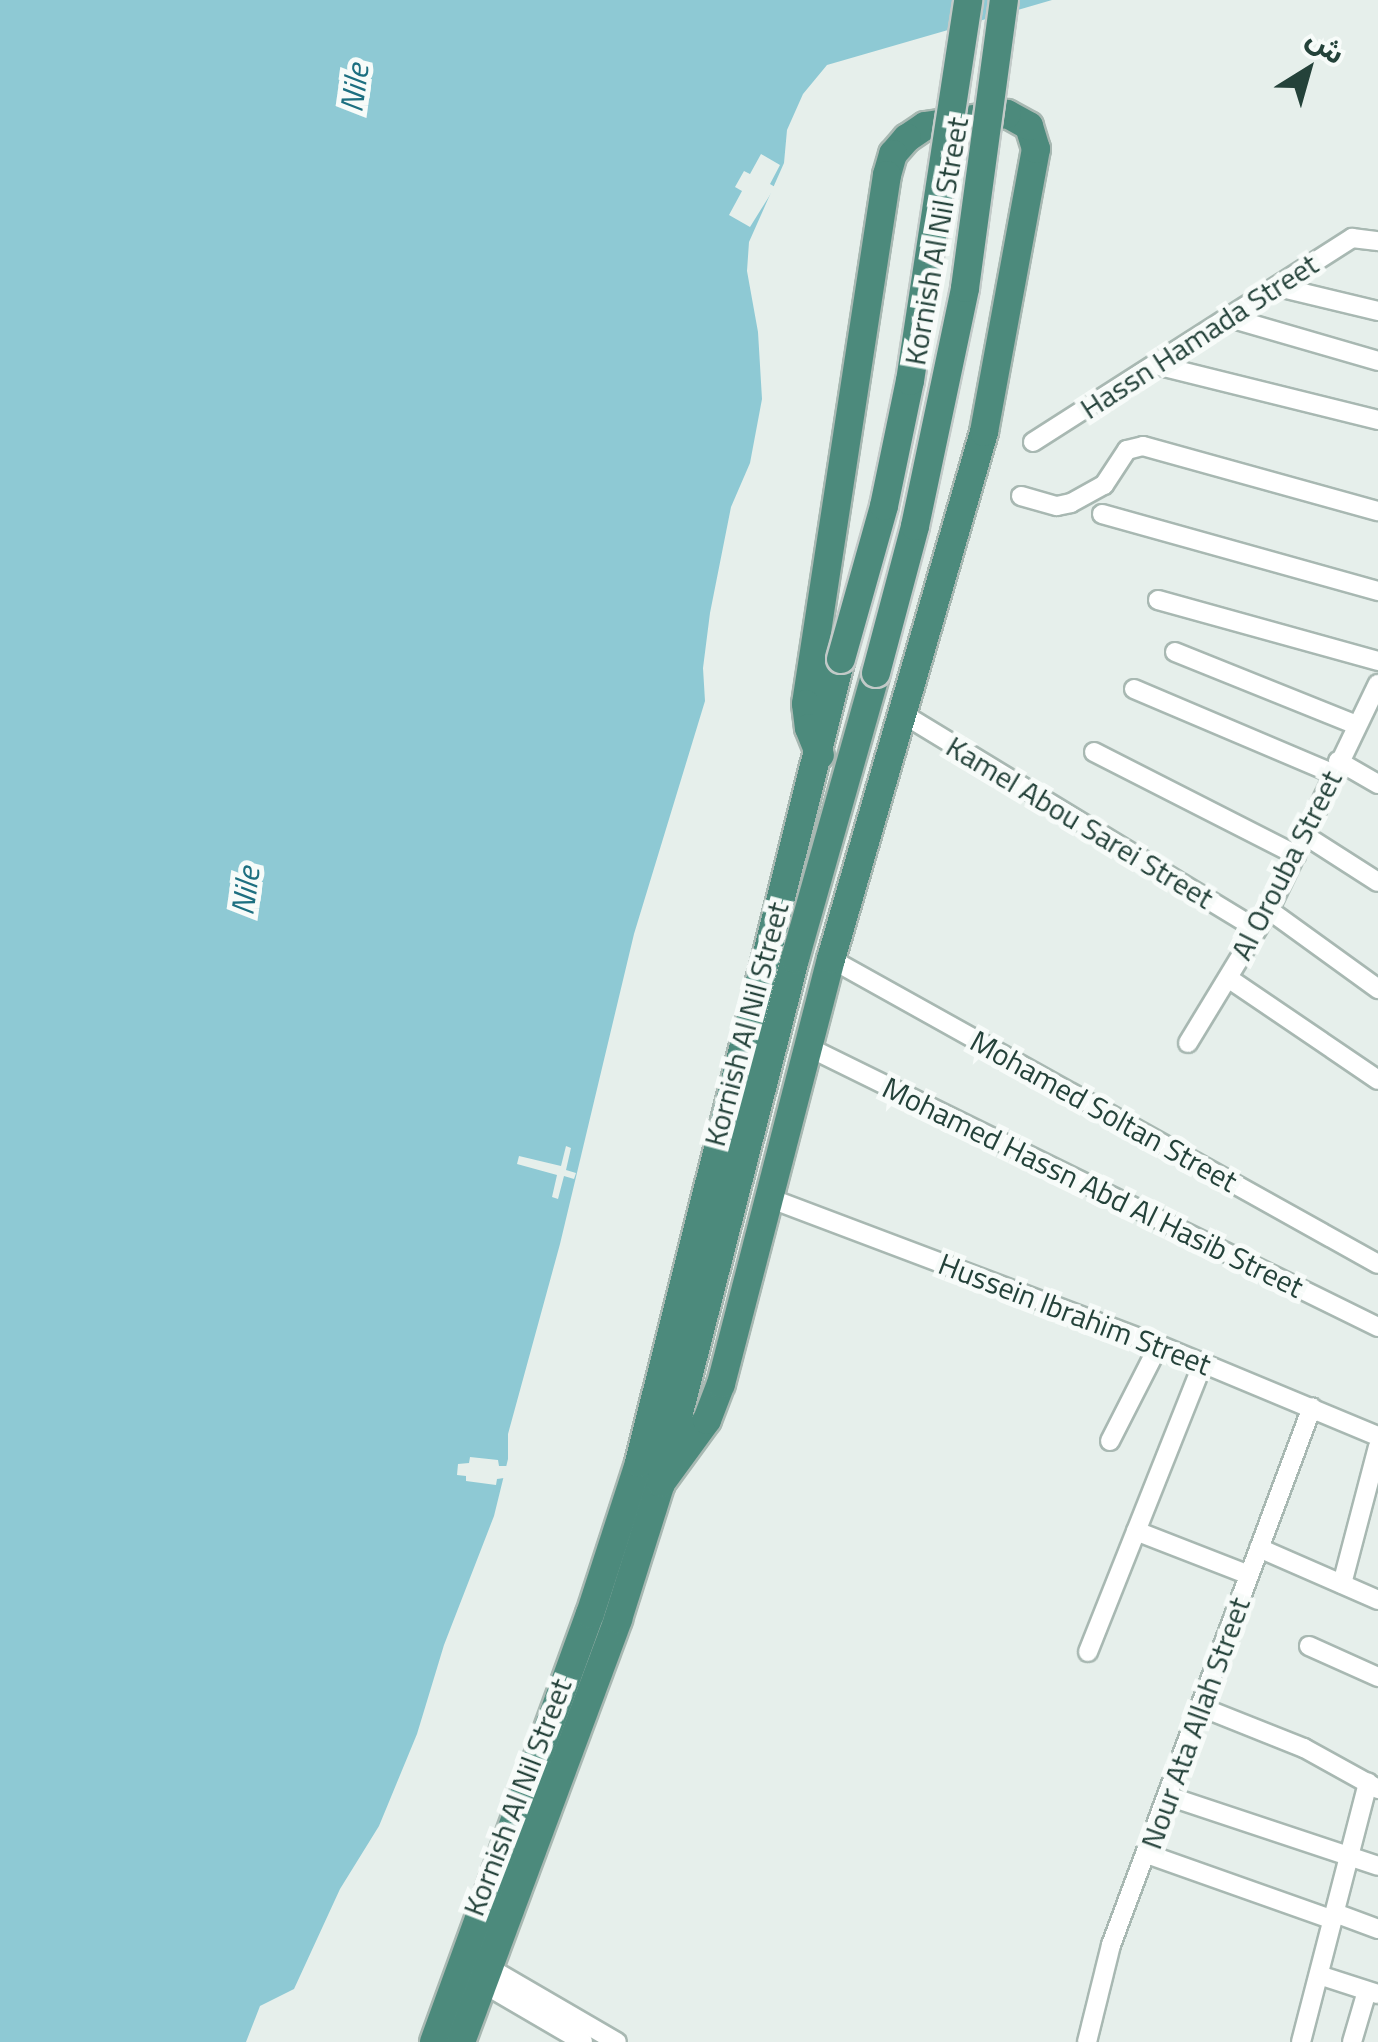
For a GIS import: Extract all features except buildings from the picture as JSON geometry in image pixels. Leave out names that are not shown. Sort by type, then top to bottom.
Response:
[{"type":"highway","name":"Kornish Al Nil Street","points":[[434,2042],[590,1614],[639,1463],[820,755],[841,659],[884,506],[910,381],[968,0]]},
{"type":"highway","name":"Kornish Al Nil Street","points":[[461,2042],[618,1618],[662,1483],[795,959],[915,526],[966,288],[1004,0]]},
{"type":"highway","points":[[662,1483],[697,1436],[721,1384],[831,959],[984,432],[1036,149],[1028,126],[1007,114],[925,126],[906,138],[893,154],[886,176],[808,692],[809,728],[820,755]]},
{"type":"highway","points":[[795,959],[817,1011]]},
{"type":"street","name":"Hassn Hamada Street","points":[[1033,442],[1352,238],[1373,239]]},
{"type":"street","points":[[1278,287],[1378,311]]},
{"type":"street","points":[[1230,318],[1378,361]]},
{"type":"street","points":[[1156,364],[1378,420]]},
{"type":"street","points":[[1021,496],[1050,505],[1071,502],[1104,485],[1127,450],[1143,446],[1378,511]]},
{"type":"street","points":[[1102,514],[1378,591]]},
{"type":"street","points":[[1158,600],[1378,661]]},
{"type":"street","points":[[1175,652],[1357,725]]},
{"type":"street","points":[[1134,688],[1378,784]]},
{"type":"street","name":"Al Orouba Street","points":[[1188,1043],[1269,910],[1335,767],[1377,689]]},
{"type":"street","name":"Kamel Abou Sarei Street","points":[[902,714],[1258,930]]},
{"type":"street","points":[[1094,752],[1296,855]]},
{"type":"street","points":[[1306,836],[1378,882]]},
{"type":"street","points":[[1269,910],[1378,988]]},
{"type":"street","name":"Mohamed Soltan Street","points":[[831,959],[1378,1264]]},
{"type":"street","points":[[1228,978],[1378,1080]]},
{"type":"street","name":"Mohamed Hassn Abd Al Hasib Street","points":[[808,1046],[1378,1327]]},
{"type":"street","name":"Hussein Ibrahim Street","points":[[769,1198],[1203,1363],[1378,1436]]},
{"type":"street","points":[[1110,1441],[1158,1346]]},
{"type":"street","points":[[1088,1652],[1203,1363]]},
{"type":"street","name":"Nour Ata Allah Street","points":[[1087,2042],[1111,1945],[1312,1406]]},
{"type":"street","points":[[1342,1584],[1378,1447]]},
{"type":"street","points":[[1136,1531],[1249,1575]]},
{"type":"street","points":[[1259,1548],[1378,1600]]},
{"type":"street","points":[[1310,1646],[1378,1677]]},
{"type":"street","points":[[1201,1706],[1304,1748],[1373,1786],[1349,1857],[1302,2042]]},
{"type":"street","points":[[1168,1796],[1378,1866]]},
{"type":"street","points":[[1146,1854],[1378,1928]]},
{"type":"street","points":[[485,1975],[583,2042]]},
{"type":"street","points":[[485,1975],[618,2042]]},
{"type":"street","points":[[1319,1976],[1372,1992],[1352,2042]]},
{"type":"water","name":"Nile","points":[[0,0],[1052,0],[827,65],[803,94],[787,130],[784,163],[749,242],[747,271],[758,332],[762,399],[750,463],[731,507],[710,613],[703,668],[705,701],[634,934],[560,1244],[508,1434],[508,1459],[494,1516],[444,1645],[417,1734],[379,1826],[340,1889],[294,1989],[260,2006],[246,2042],[0,2042]]},
{"type":"pier","points":[[761,154],[780,165],[770,184],[775,187],[750,227],[729,215],[742,191],[735,187],[744,171],[750,174]]},
{"type":"pier","points":[[566,1146],[571,1148],[566,1170],[576,1173],[574,1179],[564,1176],[558,1199],[552,1197],[557,1175],[517,1164],[519,1156],[561,1166]]},
{"type":"pier","points":[[470,1457],[498,1460],[499,1466],[507,1466],[504,1478],[497,1479],[496,1485],[466,1481],[466,1476],[457,1475],[458,1464],[469,1463]]}]
